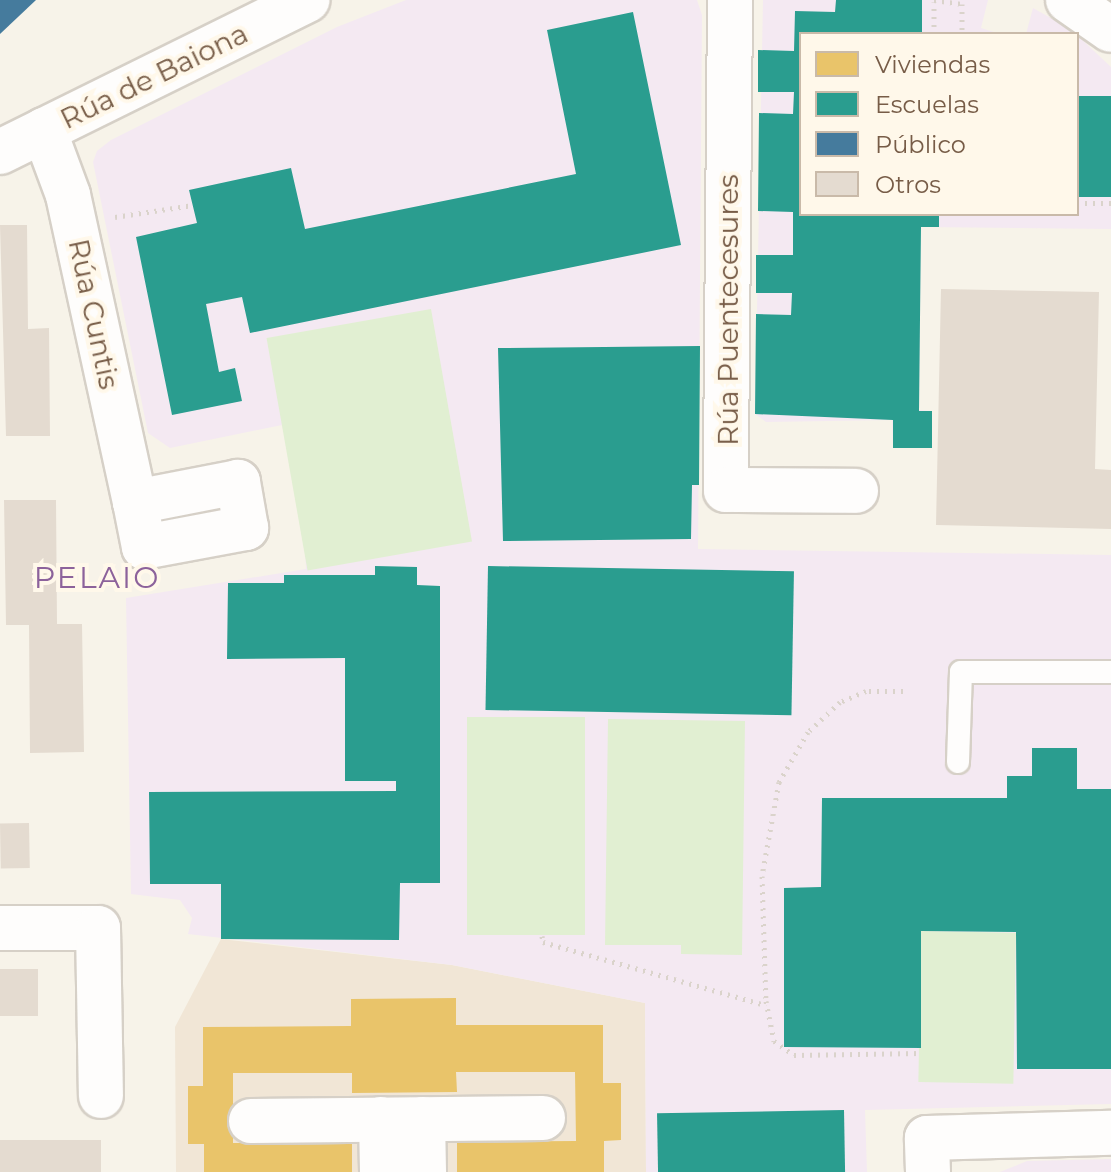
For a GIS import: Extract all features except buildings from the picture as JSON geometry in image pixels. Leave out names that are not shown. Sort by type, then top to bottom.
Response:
[{"type":"street","name":"Rúa de Baiona","points":[[0,152],[308,0]]},
{"type":"street","name":"Rúa Puentecesures","points":[[730,0],[726,490],[856,491]]},
{"type":"street","points":[[1068,0],[1111,30]]},
{"type":"street","name":"Rúa Cuntis","points":[[44,130],[68,195],[135,502]]},
{"type":"street","points":[[0,928],[98,928],[101,1096]]},
{"type":"street","points":[[251,1121],[543,1118]]},
{"type":"street","points":[[381,1119],[382,1172]]},
{"type":"street","points":[[423,1119],[424,1172]]},
{"type":"street","points":[[928,1172],[927,1138],[1111,1133]]},
{"type":"lane","points":[[958,762],[961,672],[1111,672]]},
{"type":"path","points":[[934,32],[934,1],[962,4],[962,32]]},
{"type":"path","points":[[1079,203],[1111,203]]},
{"type":"path","points":[[104,219],[193,205]]},
{"type":"path","points":[[903,691],[866,691],[840,702],[808,732],[779,782],[762,876],[767,1006],[774,1041],[794,1055],[921,1053]]},
{"type":"path","points":[[542,936],[543,942],[767,1006]]},
{"type":"shaded area","points":[[406,0],[697,0],[702,15],[698,549],[1111,555],[1111,1104],[865,1110],[867,1172],[646,1172],[645,1003],[452,965],[188,934],[192,918],[180,900],[131,894],[126,598],[306,569],[303,507],[282,425],[170,448],[148,433],[93,162],[97,151],[111,140],[337,27]]},
{"type":"shaded area","points":[[763,0],[988,0],[981,28],[994,32],[799,32],[799,216],[1079,216],[1079,37],[1111,67],[1111,229],[921,227],[919,410],[932,411],[932,448],[893,448],[892,420],[766,422],[755,414]]},
{"type":"shaded area","points":[[1033,8],[1072,32],[1027,32]]},
{"type":"shaded area","points":[[221,939],[452,965],[645,1003],[646,1172],[176,1172],[175,1027]]},
{"type":"shaded area","points":[[1111,1159],[1111,1172],[1000,1172],[1027,1161]]},
{"type":"green space","points":[[431,309],[472,541],[308,570],[267,338]]},
{"type":"green space","points":[[467,717],[585,717],[585,935],[467,935]]},
{"type":"green space","points":[[608,719],[745,721],[742,955],[681,954],[681,945],[605,945]]},
{"type":"green space","points":[[921,931],[1016,933],[1013,1084],[918,1082]]},
{"type":"district","name":"PELAIO","points":[[97,578]]}]
